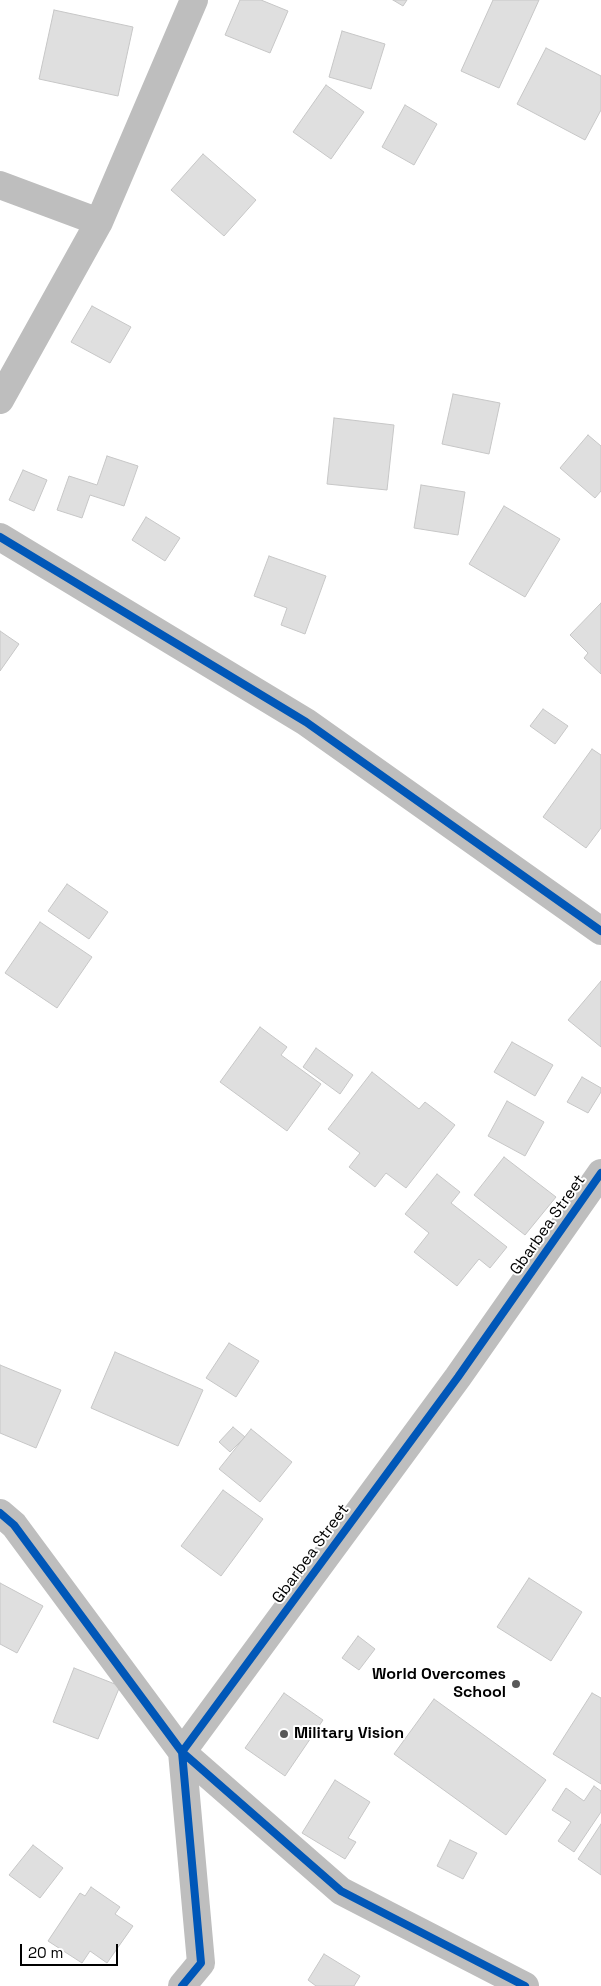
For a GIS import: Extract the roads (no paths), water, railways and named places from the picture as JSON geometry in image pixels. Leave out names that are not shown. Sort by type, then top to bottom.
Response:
[{"type":"street","points":[[0,400],[99,222],[194,0]]},
{"type":"street","points":[[0,185],[99,222]]},
{"type":"street","points":[[0,537],[306,722],[601,931]]},
{"type":"street","name":"Gbarbea Street","points":[[182,1752],[452,1385],[601,1173]]},
{"type":"street","points":[[0,1513],[14,1525],[182,1752],[341,1891],[525,1986]]},
{"type":"street","points":[[182,1752],[201,1963],[182,1986]]},
{"type":"place","name":"World Overcomes School","points":[[516,1684]]},
{"type":"place","name":"Military Vision","points":[[284,1734]]}]
